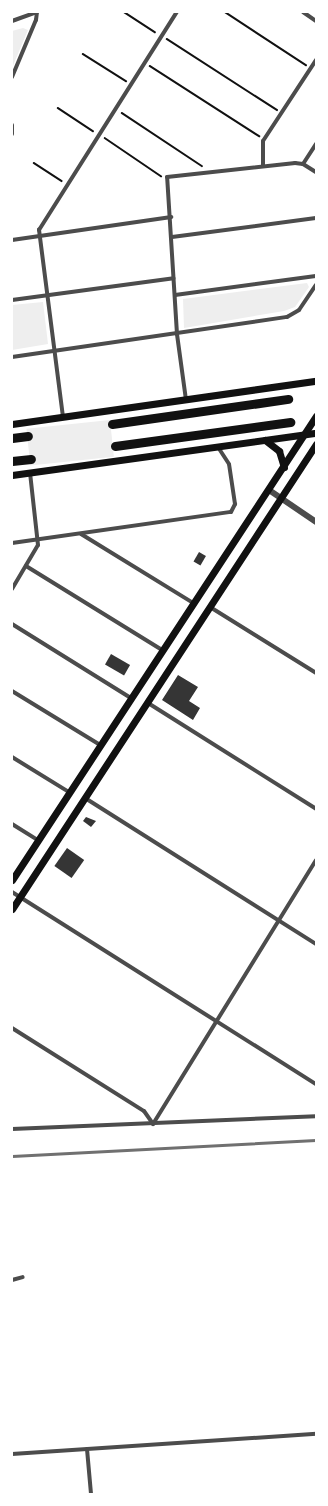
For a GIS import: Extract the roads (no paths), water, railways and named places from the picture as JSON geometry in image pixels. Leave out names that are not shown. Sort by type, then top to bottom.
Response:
[{"type":"highway","points":[[112,424],[288,399]]},
{"type":"highway","points":[[115,446],[290,422]]},
{"type":"highway","points":[[12,438],[28,436]]},
{"type":"highway","points":[[12,461],[31,458]]},
{"type":"main road","points":[[12,424],[316,381]]},
{"type":"main road","points":[[12,880],[162,650],[269,490],[316,416]]},
{"type":"main road","points":[[12,475],[316,433]]},
{"type":"main road","points":[[265,440],[279,451],[284,467]]},
{"type":"main road","points":[[12,909],[316,444]]},
{"type":"street","points":[[12,21],[37,12],[36,20],[12,77]]},
{"type":"street","points":[[63,417],[38,236],[42,223],[177,12]]},
{"type":"street","points":[[303,12],[316,21]]},
{"type":"street","points":[[263,166],[262,147],[265,139],[316,60]]},
{"type":"street","points":[[12,125],[12,134]]},
{"type":"street","points":[[303,164],[316,144]]},
{"type":"street","points":[[186,400],[177,334],[171,217],[167,177],[263,166],[303,164],[316,172]]},
{"type":"street","points":[[12,240],[171,217]]},
{"type":"street","points":[[172,237],[316,218]]},
{"type":"street","points":[[175,295],[316,276]]},
{"type":"street","points":[[12,300],[174,278]]},
{"type":"street","points":[[12,357],[177,334],[291,316],[299,310],[316,285]]},
{"type":"street","points":[[312,292],[316,295]]},
{"type":"street","points":[[12,543],[81,534],[234,510],[229,464],[225,454],[217,446]]},
{"type":"street","points":[[12,589],[36,550],[38,540],[30,472]]},
{"type":"street","points":[[269,490],[316,522]]},
{"type":"street","points":[[81,534],[193,603]]},
{"type":"street","points":[[26,566],[162,650]]},
{"type":"street","points":[[210,607],[316,673]]},
{"type":"street","points":[[12,624],[131,698]]},
{"type":"street","points":[[12,691],[100,745]]},
{"type":"street","points":[[148,703],[316,809]]},
{"type":"street","points":[[12,757],[69,792]]},
{"type":"street","points":[[85,798],[316,944]]},
{"type":"street","points":[[12,824],[38,840]]},
{"type":"street","points":[[153,1124],[316,860]]},
{"type":"street","points":[[12,892],[316,1084]]},
{"type":"street","points":[[12,1028],[144,1112],[153,1124]]},
{"type":"street","points":[[12,1129],[316,1116]]},
{"type":"street","points":[[12,1280],[23,1277]]},
{"type":"street","points":[[12,1454],[316,1434]]},
{"type":"street","points":[[87,1449],[91,1494]]},
{"type":"railway","points":[[12,1156],[316,1140]]}]
